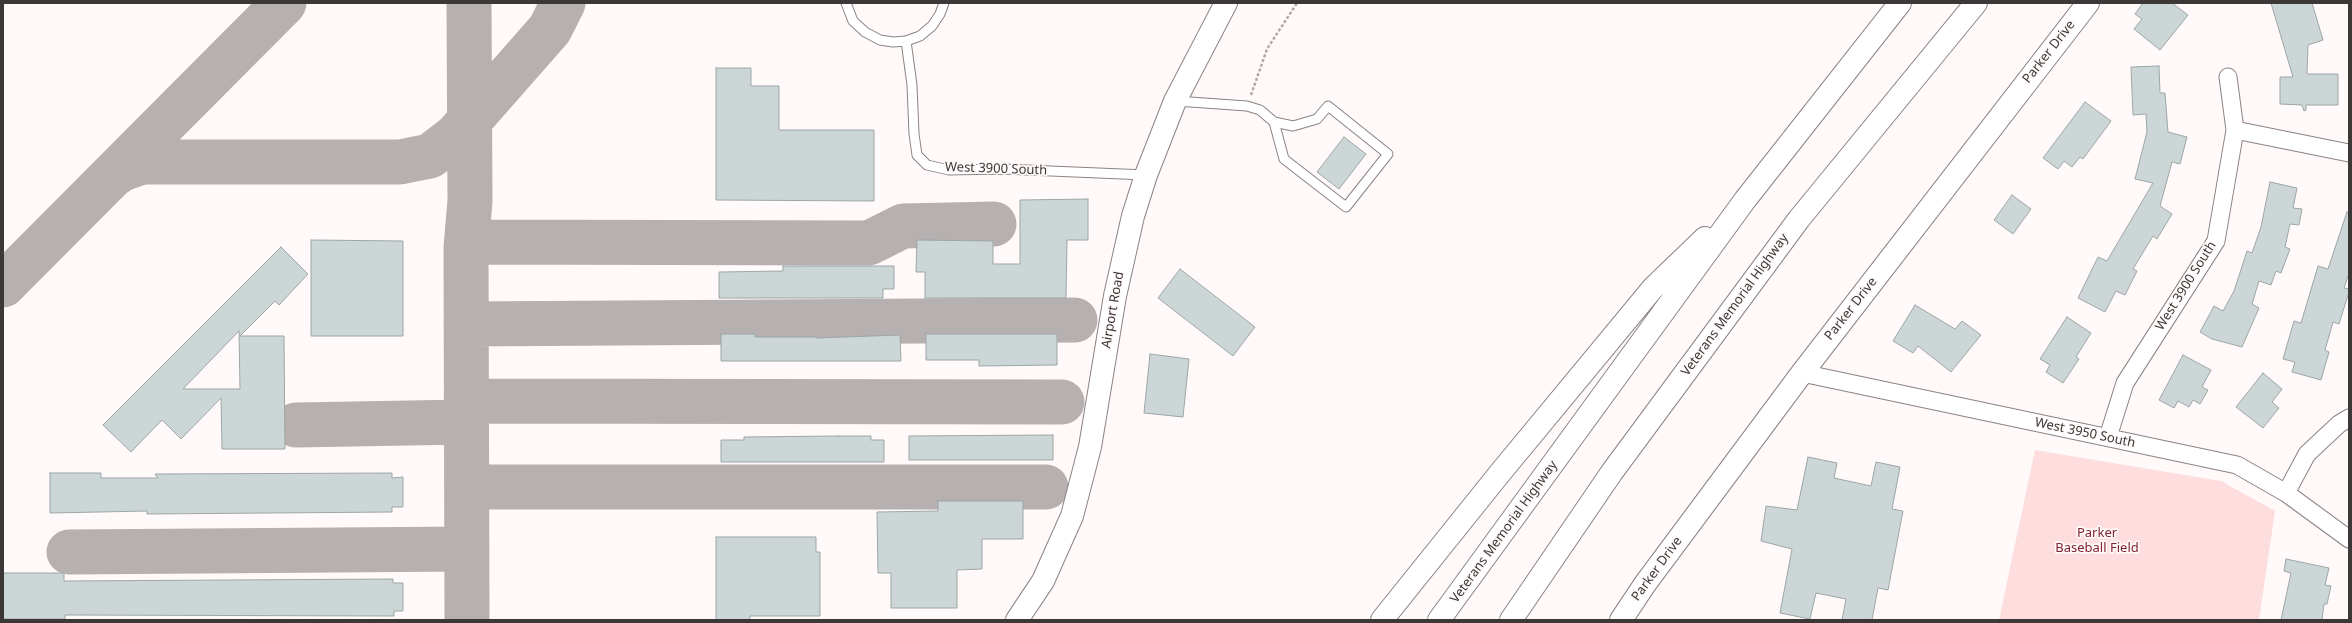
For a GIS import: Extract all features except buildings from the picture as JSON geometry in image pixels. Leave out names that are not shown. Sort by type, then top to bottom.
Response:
[{"type":"main road","name":"Airport Road","points":[[1017,620],[1043,581],[1072,516],[1090,447],[1115,296],[1133,216],[1146,175],[1175,101],[1226,3]]},
{"type":"main road","name":"Veterans Memorial Highway","points":[[1439,620],[1745,200],[1900,3]]},
{"type":"main road","name":"Veterans Memorial Highway","points":[[1510,620],[1612,472],[1799,219],[1976,3]]},
{"type":"main road","name":"Parker Drive","points":[[1621,620],[1645,584],[1802,373],[2088,3]]},
{"type":"main road","points":[[1382,620],[1520,448],[1653,288],[1745,200]]},
{"type":"street","name":"West 3900 South","points":[[2108,438],[2125,383],[2216,241],[2235,130],[2228,77]]},
{"type":"street","points":[[2235,130],[2349,153]]},
{"type":"street","name":"West 3950 South","points":[[1802,373],[2237,465],[2286,494],[2349,539]]},
{"type":"street","points":[[2286,494],[2307,454],[2339,424],[2349,418]]},
{"type":"lane","points":[[846,3],[853,21],[865,32],[880,40],[893,42],[906,41],[920,36],[932,26],[940,14],[944,3]]},
{"type":"lane","name":"West 3900 South","points":[[906,41],[912,85],[917,155],[927,164],[949,170],[1003,169],[1146,175]]},
{"type":"lane","points":[[1175,101],[1246,106],[1260,110],[1274,122],[1293,126],[1317,119],[1328,106],[1388,154],[1346,207],[1284,159],[1274,122]]},
{"type":"path","points":[[1246,106],[1258,81],[1267,49],[1297,3]]},
{"type":"green space","name":"Parker Baseball Field","points":[[2035,450],[2221,481],[2275,511],[2259,620],[1999,620]]},
{"type":"taxiway","points":[[3,285],[284,3]]},
{"type":"taxiway","points":[[467,620],[466,248],[470,201],[469,3]]},
{"type":"taxiway","points":[[113,175],[122,169],[142,162],[400,162],[430,156],[456,136],[550,29],[563,3]]},
{"type":"taxiway","points":[[469,242],[869,243],[903,226],[994,224]]},
{"type":"taxiway","points":[[466,324],[1075,320]]},
{"type":"taxiway","points":[[466,401],[1062,402]]},
{"type":"taxiway","points":[[296,425],[466,422]]},
{"type":"taxiway","points":[[467,487],[1046,487]]},
{"type":"taxiway","points":[[69,552],[467,549]]}]
